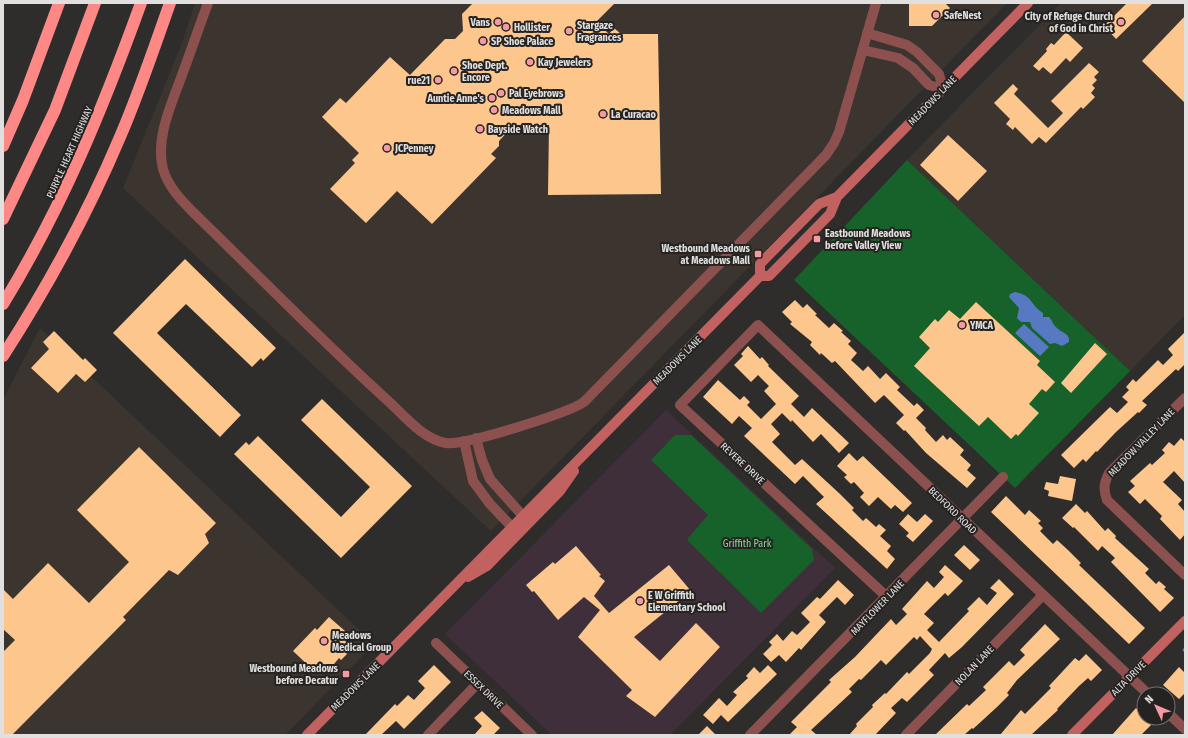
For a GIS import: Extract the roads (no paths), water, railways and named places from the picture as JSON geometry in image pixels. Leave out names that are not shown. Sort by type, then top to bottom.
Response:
[{"type":"highway","points":[[3,146],[23,100],[59,3]]},
{"type":"highway","points":[[3,219],[55,110],[95,3]]},
{"type":"highway","name":"PURPLE HEART HIGHWAY","points":[[3,304],[42,235],[81,157],[102,109],[141,3]]},
{"type":"highway","points":[[3,356],[53,274],[98,186],[135,99],[170,3]]},
{"type":"street","points":[[208,3],[172,101],[162,138],[163,169],[170,184],[181,199],[201,220],[363,378],[425,434],[446,443],[476,438],[562,413],[579,406],[593,394],[826,155],[839,132],[876,3]]},
{"type":"street","name":"MEADOWS LANE","points":[[760,276],[769,276],[830,214],[837,197],[1028,3]]},
{"type":"street","points":[[862,50],[898,58],[913,68],[929,85],[943,89],[940,74],[917,52],[906,45],[868,33]]},
{"type":"street","name":"MEADOWS LANE","points":[[307,735],[760,276],[760,264],[819,204],[837,197]]},
{"type":"street","name":"BEDFORD ROAD","points":[[758,325],[962,518],[1042,596],[1139,686]]},
{"type":"street","name":"REVERE DRIVE","points":[[758,325],[680,405],[887,597]]},
{"type":"street","name":"MEADOW VALLEY LANE","points":[[1183,405],[1109,473],[1105,482],[1104,490],[1107,500],[1185,575]]},
{"type":"street","points":[[476,438],[482,460],[490,479],[523,516]]},
{"type":"street","points":[[464,441],[473,481],[490,504],[512,527]]},
{"type":"street","name":"MEADOWS LANE","points":[[454,586],[487,566],[560,491],[593,445]]},
{"type":"street","name":"MAYFLOWER LANE","points":[[750,735],[1003,477]]},
{"type":"street","name":"NOLAN LANE","points":[[906,735],[1042,596]]},
{"type":"street","name":"ALTA DRIVE","points":[[1072,735],[1185,621]]},
{"type":"street","name":"ESSEX DRIVE","points":[[436,643],[532,735]]},
{"type":"street","points":[[428,735],[478,684]]},
{"type":"street","points":[[1176,721],[1185,729]]},
{"type":"water","points":[[1015,292],[1025,295],[1043,313],[1043,317],[1049,317],[1059,330],[1067,335],[1069,342],[1062,346],[1055,343],[1050,344],[1032,328],[1030,322],[1021,322],[1017,318],[1019,308],[1009,297],[1010,294]]},
{"type":"water","points":[[1024,324],[1049,347],[1040,356],[1015,333]]},
{"type":"place","name":"SafeNest","points":[[936,15]]},
{"type":"place","name":"Vans","points":[[498,22]]},
{"type":"place","name":"City of Refuge Church of God in Christ","points":[[1121,22]]},
{"type":"place","name":"Hollister","points":[[506,27]]},
{"type":"place","name":"Stargaze Fragrances","points":[[569,31]]},
{"type":"place","name":"SP Shoe Palace","points":[[483,41]]},
{"type":"place","name":"Kay Jewelers","points":[[530,62]]},
{"type":"place","name":"Shoe Dept. Encore","points":[[454,71]]},
{"type":"place","name":"rue21","points":[[438,80]]},
{"type":"place","name":"Pal Eyebrows","points":[[501,93]]},
{"type":"place","name":"Auntie Anne's","points":[[492,98]]},
{"type":"place","name":"Meadows Mall","points":[[494,110]]},
{"type":"place","name":"La Curacao","points":[[603,114]]},
{"type":"place","name":"Bayside Watch","points":[[480,129]]},
{"type":"place","name":"JCPenney","points":[[387,148]]},
{"type":"place","name":"Eastbound Meadows before Valley View","points":[[817,239]]},
{"type":"place","name":"Westbound Meadows at Meadows Mall","points":[[758,254]]},
{"type":"place","name":"YMCA","points":[[962,325]]},
{"type":"place","name":"E W Griffith Elementary School","points":[[640,601]]},
{"type":"place","name":"Meadows Medical Group","points":[[324,641]]},
{"type":"place","name":"Westbound Meadows before Decatur","points":[[346,674]]},
{"type":"park label","name":"Griffith Park","points":[[747,543]]}]
